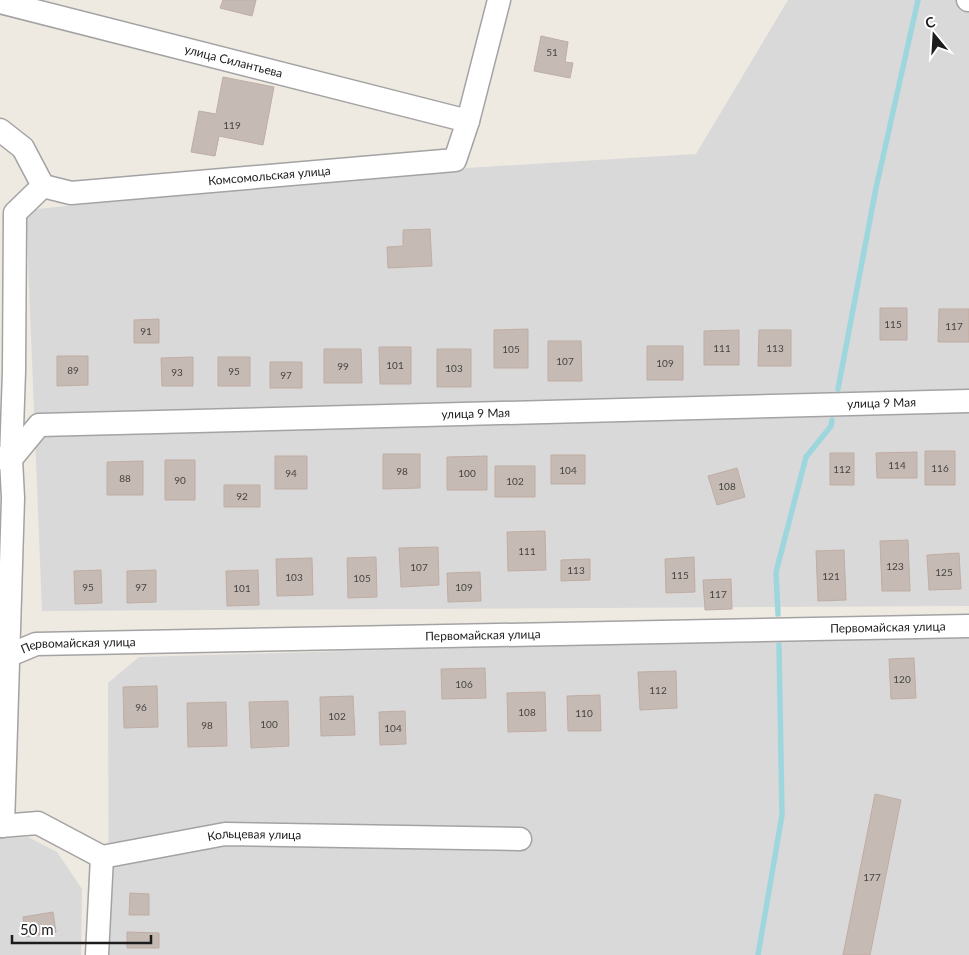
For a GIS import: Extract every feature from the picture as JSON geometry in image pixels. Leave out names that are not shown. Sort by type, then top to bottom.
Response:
[{"type":"street","points":[[468,121],[499,0]]},
{"type":"street","name":"улица Силантьева","points":[[0,2],[468,121]]},
{"type":"street","name":"Комсомольская улица","points":[[43,186],[71,193],[455,160],[468,121]]},
{"type":"street","points":[[0,130],[23,148],[43,186],[15,213],[7,370],[6,458],[13,498],[4,658],[2,826],[38,822],[102,857],[97,955]]},
{"type":"street","name":"улица 9 Мая","points":[[6,458],[39,425],[969,401]]},
{"type":"street","name":"Первомайская улица","points":[[4,658],[36,644],[969,626]]},
{"type":"street","name":"Кольцевая улица","points":[[102,857],[225,834],[520,839]]},
{"type":"shaded area","points":[[788,0],[969,0],[969,606],[42,611],[26,210],[450,169],[696,154]]},
{"type":"shaded area","points":[[969,633],[969,955],[109,955],[108,683],[139,657]]},
{"type":"shaded area","points":[[28,837],[57,852],[82,889],[81,955],[0,955],[0,838]]},
{"type":"building","points":[[223,0],[256,0],[252,16],[220,8]]},
{"type":"building","points":[[541,36],[568,42],[565,62],[573,63],[570,78],[534,71]]},
{"type":"building","points":[[223,77],[274,87],[263,145],[219,136],[215,156],[191,152],[199,111],[216,114]]},
{"type":"building","points":[[430,229],[432,266],[388,268],[387,247],[403,246],[403,230]]},
{"type":"building","points":[[880,308],[907,308],[907,340],[880,340]]},
{"type":"building","points":[[939,309],[969,309],[969,342],[938,342]]},
{"type":"building","points":[[159,319],[159,343],[134,343],[134,320]]},
{"type":"building","points":[[528,329],[528,368],[494,368],[494,330]]},
{"type":"building","points":[[739,330],[739,365],[704,365],[704,331]]},
{"type":"building","points":[[759,330],[791,330],[791,366],[758,366]]},
{"type":"building","points":[[548,341],[581,341],[582,381],[548,381]]},
{"type":"building","points":[[647,346],[683,346],[683,380],[647,380]]},
{"type":"building","points":[[379,347],[411,347],[411,384],[380,384]]},
{"type":"building","points":[[324,349],[361,349],[362,383],[324,383]]},
{"type":"building","points":[[437,349],[471,349],[471,387],[437,387]]},
{"type":"building","points":[[57,356],[88,356],[88,385],[57,386]]},
{"type":"building","points":[[193,357],[193,386],[162,386],[161,358]]},
{"type":"building","points":[[218,357],[250,357],[250,386],[218,386]]},
{"type":"building","points":[[270,362],[302,362],[302,388],[270,388]]},
{"type":"building","points":[[925,451],[955,451],[955,485],[925,485]]},
{"type":"building","points":[[917,452],[917,478],[877,478],[876,453]]},
{"type":"building","points":[[830,453],[854,453],[854,485],[830,485]]},
{"type":"building","points":[[383,454],[420,454],[420,488],[383,489]]},
{"type":"building","points":[[551,455],[585,455],[585,484],[551,484]]},
{"type":"building","points":[[275,456],[307,456],[307,489],[275,489]]},
{"type":"building","points":[[487,456],[487,490],[447,490],[447,457]]},
{"type":"building","points":[[165,460],[195,460],[195,500],[165,500]]},
{"type":"building","points":[[143,461],[143,495],[107,495],[107,462]]},
{"type":"building","points":[[495,466],[535,466],[535,497],[495,497]]},
{"type":"building","points":[[737,468],[745,497],[717,505],[708,476]]},
{"type":"building","points":[[224,485],[260,485],[260,507],[224,507]]},
{"type":"building","points":[[545,531],[546,570],[508,571],[507,532]]},
{"type":"building","points":[[908,540],[910,591],[882,591],[880,541]]},
{"type":"building","points":[[438,547],[439,585],[401,587],[399,548]]},
{"type":"building","points":[[844,550],[846,600],[818,601],[816,551]]},
{"type":"building","points":[[959,553],[961,589],[929,590],[927,555]]},
{"type":"building","points":[[376,557],[377,597],[348,598],[347,558]]},
{"type":"building","points":[[694,557],[695,592],[666,593],[665,559]]},
{"type":"building","points":[[312,558],[313,595],[277,596],[276,559]]},
{"type":"building","points":[[590,559],[590,580],[561,581],[561,560]]},
{"type":"building","points":[[101,570],[102,603],[75,604],[74,571]]},
{"type":"building","points":[[156,570],[156,602],[127,603],[127,571]]},
{"type":"building","points":[[258,570],[259,605],[227,606],[226,571]]},
{"type":"building","points":[[480,572],[481,601],[448,602],[447,573]]},
{"type":"building","points":[[731,579],[732,609],[705,610],[703,580]]},
{"type":"building","points":[[914,658],[916,698],[891,699],[889,659]]},
{"type":"building","points":[[485,668],[486,698],[442,699],[441,669]]},
{"type":"building","points":[[676,671],[677,708],[640,710],[638,672]]},
{"type":"building","points":[[157,686],[158,727],[124,728],[123,687]]},
{"type":"building","points":[[545,692],[546,731],[508,732],[507,693]]},
{"type":"building","points":[[600,695],[601,731],[568,731],[567,696]]},
{"type":"building","points":[[353,696],[355,735],[321,736],[320,697]]},
{"type":"building","points":[[288,701],[289,746],[251,748],[249,702]]},
{"type":"building","points":[[226,702],[227,746],[188,747],[187,703]]},
{"type":"building","points":[[405,711],[406,744],[380,745],[379,712]]},
{"type":"building","points":[[875,794],[901,800],[870,955],[843,955]]},
{"type":"building","points":[[130,893],[149,894],[149,915],[129,915]]},
{"type":"building","points":[[53,912],[56,932],[26,937],[23,917]]},
{"type":"building","points":[[127,932],[159,933],[159,948],[127,948]]},
{"type":"waterway","points":[[838,389],[876,188],[918,0]]},
{"type":"waterway","points":[[778,614],[776,572],[806,457],[831,426],[832,420]]},
{"type":"waterway","points":[[758,955],[782,815],[779,645]]}]
